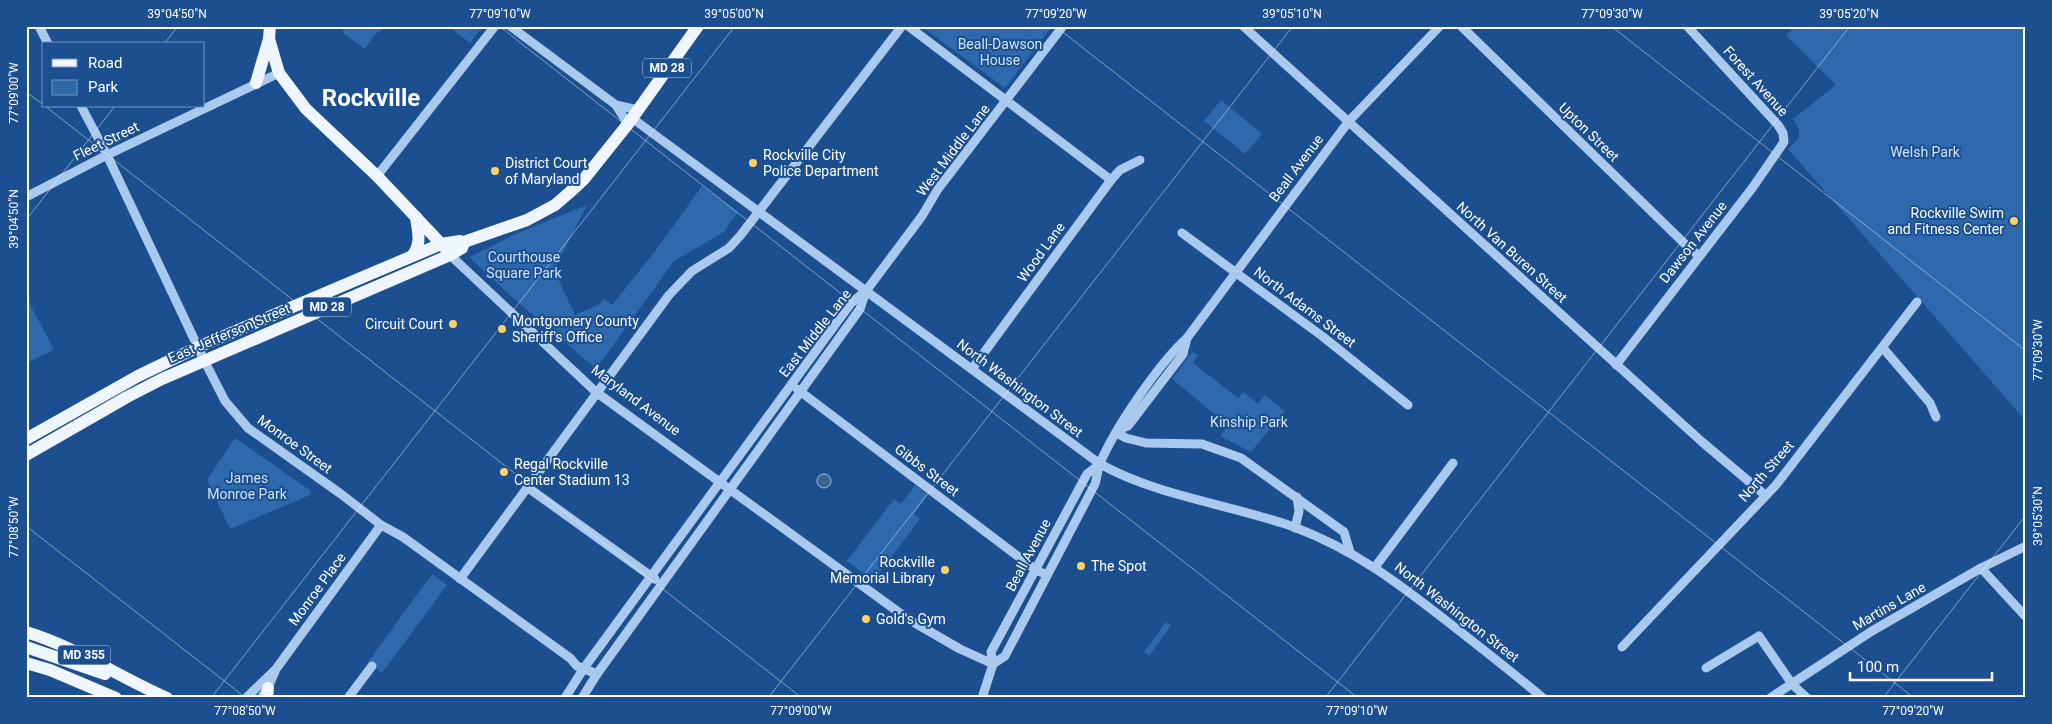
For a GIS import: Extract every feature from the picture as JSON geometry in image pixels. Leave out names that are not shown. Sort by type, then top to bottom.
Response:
[{"type":"main road","name":"MD 28","points":[[441,244],[464,242],[527,220],[555,205],[584,179],[633,117],[698,26]]},
{"type":"main road","name":"Maryland Avenue","points":[[269,32],[279,73],[306,109],[377,176],[450,255]]},
{"type":"main road","points":[[256,83],[269,32]]},
{"type":"main road","points":[[412,256],[416,251],[419,241],[416,217]]},
{"type":"main road","name":"MD 28","points":[[450,255],[462,248],[464,242]]},
{"type":"main road","name":"East Jefferson Street","points":[[26,439],[138,376],[198,347],[441,244]]},
{"type":"main road","name":"East Jefferson Street","points":[[27,455],[127,397],[204,360],[450,255]]},
{"type":"main road","name":"MD 355","points":[[26,632],[68,647],[138,685],[167,698]]},
{"type":"main road","points":[[26,647],[138,685]]},
{"type":"main road","name":"MD 355","points":[[26,663],[50,670],[116,698]]},
{"type":"street","points":[[39,26],[47,42]]},
{"type":"street","points":[[377,176],[495,26]]},
{"type":"street","points":[[510,26],[633,117]]},
{"type":"street","points":[[460,579],[596,392],[682,280],[692,271],[729,248],[902,26]]},
{"type":"street","points":[[908,26],[1111,180]]},
{"type":"street","name":"West Middle Lane","points":[[866,291],[922,216],[938,190],[1063,26]]},
{"type":"street","name":"North Van Buren Street","points":[[1243,26],[1616,365],[1765,496]]},
{"type":"street","name":"Beall Avenue","points":[[993,664],[1004,656],[1096,484],[1100,464],[1118,432],[1128,426],[1183,354],[1187,338],[1349,121],[1440,26]]},
{"type":"street","name":"Upton Street","points":[[1461,26],[1699,256]]},
{"type":"street","name":"Forest Avenue","points":[[1687,26],[1778,125],[1783,133]]},
{"type":"street","name":"Fleet Street","points":[[205,108],[279,73]]},
{"type":"street","points":[[616,105],[633,117]]},
{"type":"street","name":"Monroe Street","points":[[82,108],[107,155],[225,401],[248,428],[341,494],[380,525],[403,538],[570,658],[577,666],[597,674]]},
{"type":"street","name":"Fleet Street","points":[[26,197],[204,108]]},
{"type":"street","name":"North Washington Street","points":[[633,117],[1100,464],[1159,490],[1255,515],[1294,528],[1350,552],[1375,567],[1543,698]]},
{"type":"street","name":"Dawson Avenue","points":[[1616,365],[1753,187],[1784,142],[1783,133]]},
{"type":"street","name":"Wood Lane","points":[[972,369],[1111,180],[1120,170],[1140,160]]},
{"type":"street","name":"North Adams Street","points":[[1182,233],[1322,336],[1408,405]]},
{"type":"street","name":"Maryland Avenue","points":[[450,255],[596,392],[914,624],[960,649],[993,664]]},
{"type":"street","name":"East Middle Lane","points":[[565,698],[584,668],[852,302],[866,291]]},
{"type":"street","name":"East Middle Lane","points":[[582,698],[662,583],[860,309],[866,291]]},
{"type":"street","name":"North Street","points":[[1622,647],[1776,485],[1917,302]]},
{"type":"street","points":[[1883,348],[1930,403],[1936,417]]},
{"type":"street","name":"Gibbs Street","points":[[791,385],[1036,570],[1047,576]]},
{"type":"street","points":[[1118,432],[1135,441],[1202,444],[1218,448],[1242,458],[1344,532],[1350,552]]},
{"type":"street","points":[[1375,567],[1454,463]]},
{"type":"street","name":"Beall Avenue","points":[[982,698],[993,664],[991,652],[1087,474],[1100,464]]},
{"type":"street","points":[[527,488],[650,577],[662,583]]},
{"type":"street","points":[[1294,528],[1299,511],[1297,497]]},
{"type":"street","name":"Monroe Place","points":[[246,698],[276,669],[380,525]]},
{"type":"street","name":"Martins Lane","points":[[1770,698],[1872,631],[1981,568],[2026,546]]},
{"type":"street","points":[[1981,568],[2026,617]]},
{"type":"street","points":[[1706,668],[1760,636],[1792,684],[1807,698]]},
{"type":"street","points":[[348,698],[372,666]]},
{"type":"street","name":"Monroe Place","points":[[265,694],[276,669]]},
{"type":"green space","points":[[343,26],[389,26],[375,34],[365,49],[343,33]]},
{"type":"green space","points":[[448,26],[483,26],[470,43]]},
{"type":"green space","name":"Beall-Dawson House","points":[[921,26],[1052,26],[1005,88]]},
{"type":"green space","name":"Welsh Park","points":[[1796,26],[2026,26],[2026,421],[1788,149],[1799,138],[1799,130],[1793,119],[1836,85],[1786,35]]},
{"type":"green space","points":[[1221,100],[1262,134],[1245,154],[1204,121]]},
{"type":"green space","name":"Courthouse Square Park","points":[[702,186],[738,212],[724,232],[674,261],[596,369],[469,257],[518,233],[587,205],[556,266],[555,272],[575,315],[600,304],[604,299],[612,305],[656,250]]},
{"type":"green space","points":[[26,296],[54,350],[26,363]]},
{"type":"green space","name":"Kinship Park","points":[[1192,352],[1198,355],[1193,363],[1238,398],[1243,392],[1258,404],[1265,395],[1285,411],[1251,452],[1220,436],[1228,425],[1172,379]]},
{"type":"green space","name":"James Monroe Park","points":[[235,438],[311,491],[310,495],[230,529],[207,480]]},
{"type":"green space","points":[[915,485],[928,495],[914,514],[920,519],[873,581],[847,561],[894,499],[901,504]]},
{"type":"green space","points":[[432,574],[447,585],[382,673],[368,662]]},
{"type":"green space","points":[[1166,622],[1171,625],[1149,656],[1144,652]]},
{"type":"shaded area","points":[[821,474],[827,474],[831,481],[827,488],[821,488],[817,484],[817,478]]},
{"type":"place","name":"Rockville City Police Department","points":[[753,163]]},
{"type":"place","name":"District Court of Maryland","points":[[495,171]]},
{"type":"place","name":"Rockville Swim and Fitness Center","points":[[2014,221]]},
{"type":"place","name":"Circuit Court","points":[[453,324]]},
{"type":"place","name":"Montgomery County Sheriff's Office","points":[[502,329]]},
{"type":"place","name":"Regal Rockville Center Stadium 13","points":[[504,472]]},
{"type":"place","name":"The Spot","points":[[1081,566]]},
{"type":"place","name":"Rockville Memorial Library","points":[[945,570]]},
{"type":"place","name":"Gold's Gym","points":[[866,619]]},
{"type":"district","name":"Rockville","points":[[371,98]]}]
